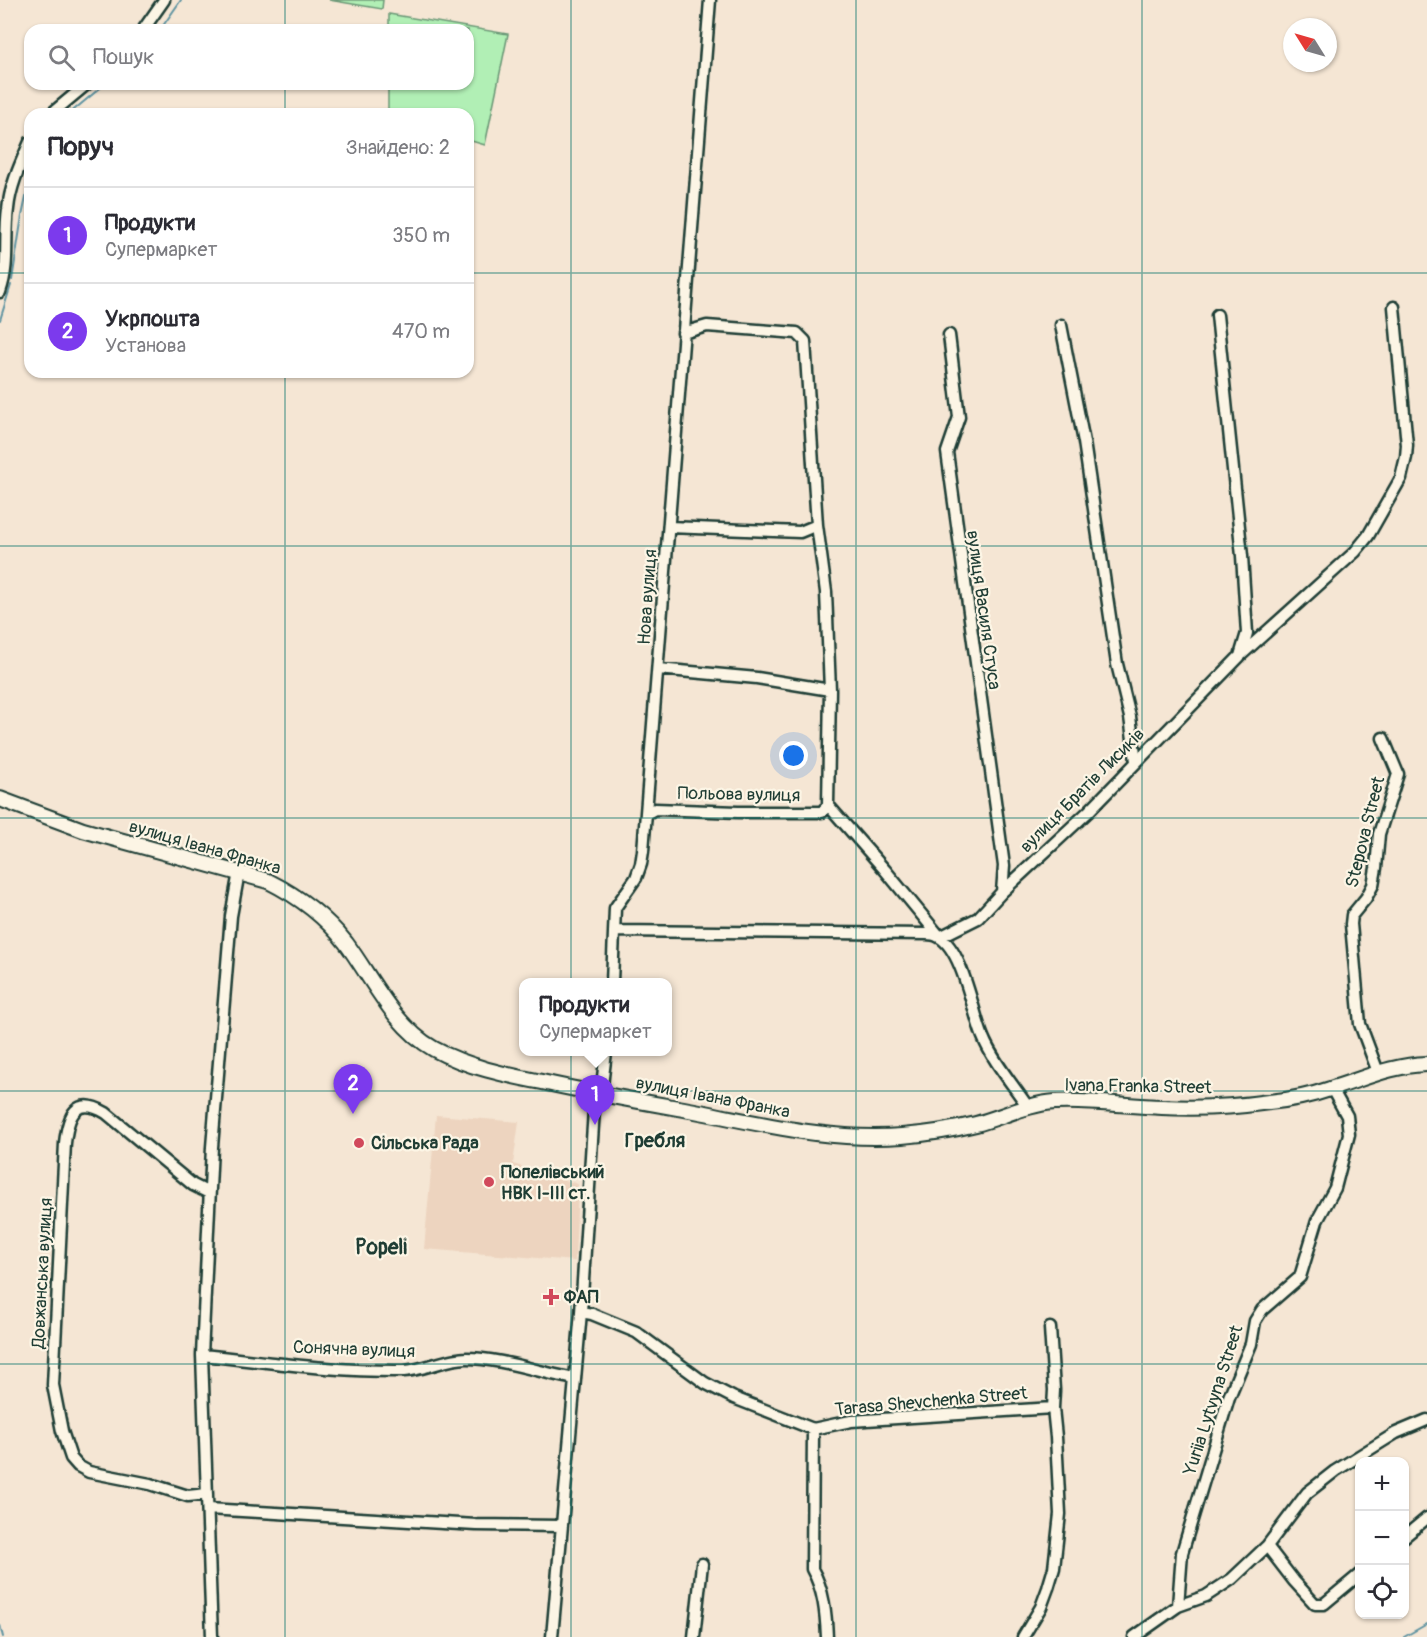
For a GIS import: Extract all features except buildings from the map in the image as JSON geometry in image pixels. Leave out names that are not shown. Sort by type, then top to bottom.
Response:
[{"type":"main road","name":"вулиця Івана Франка","points":[[0,799],[83,831],[268,881],[295,895],[329,924],[344,941],[398,1017],[433,1048],[475,1066],[598,1094],[771,1128],[825,1136],[901,1136],[956,1129],[1028,1107]]},
{"type":"main road","name":"Ivana Franka Street","points":[[1028,1107],[1056,1102],[1195,1108],[1266,1103],[1332,1089],[1400,1066],[1427,1064]]},
{"type":"street","points":[[148,24],[164,0]]},
{"type":"street","name":"Нова вулиця","points":[[612,978],[615,908],[636,878],[641,864],[710,0]]},
{"type":"street","points":[[58,108],[80,90]]},
{"type":"street","points":[[0,292],[8,260],[4,227],[16,178],[24,157]]},
{"type":"street","name":"вулиця Братів Лисиків","points":[[940,937],[978,918],[1002,892],[1088,812],[1240,656],[1355,552],[1368,536],[1401,478],[1407,446],[1394,307]]},
{"type":"street","points":[[1217,315],[1242,567],[1246,633],[1240,656]]},
{"type":"street","points":[[1061,325],[1084,442],[1117,664],[1130,717],[1136,761]]},
{"type":"street","name":"Польова вулиця","points":[[646,814],[655,809],[738,812],[827,810],[830,690],[825,592],[817,525],[805,341],[797,333],[707,326],[683,333]]},
{"type":"street","name":"вулиця Василя Стуса","points":[[949,335],[959,417],[947,452],[1004,866],[1002,892]]},
{"type":"street","points":[[669,527],[800,532],[817,525]]},
{"type":"street","points":[[658,669],[757,678],[830,690]]},
{"type":"street","name":"Stepova Street","points":[[1377,1072],[1360,1024],[1351,924],[1352,915],[1373,885],[1379,834],[1398,774],[1383,738]]},
{"type":"street","points":[[827,810],[879,863],[950,949],[969,989],[982,1036],[1028,1107]]},
{"type":"street","points":[[212,1637],[202,1355],[209,1193],[231,916],[239,872]]},
{"type":"street","points":[[614,931],[926,934],[940,937]]},
{"type":"street","points":[[552,1637],[598,1094],[605,1056]]},
{"type":"street","name":"Yuriia Lytvyna Street","points":[[1178,1606],[1182,1553],[1229,1397],[1251,1344],[1256,1322],[1262,1310],[1300,1277],[1317,1221],[1335,1188],[1349,1134],[1347,1116],[1332,1089]]},
{"type":"street","name":"Довжанська вулиця","points":[[207,1494],[188,1496],[150,1484],[89,1472],[70,1458],[53,1385],[65,1143],[67,1126],[72,1115],[77,1108],[85,1105],[100,1110],[193,1185],[209,1193]]},
{"type":"street","name":"Tarasa Shevchenka Street","points":[[581,1312],[592,1314],[636,1332],[705,1383],[734,1398],[813,1429],[851,1421],[1053,1408]]},
{"type":"street","name":"Tarasa Shevchenka Street","points":[[1023,1637],[1041,1607],[1054,1568],[1060,1514],[1050,1328]]},
{"type":"street","name":"Сонячна вулиця","points":[[202,1355],[328,1368],[402,1371],[465,1358],[482,1359],[575,1379]]},
{"type":"street","points":[[1134,1637],[1178,1606],[1206,1596],[1232,1579],[1267,1546],[1307,1493],[1335,1471],[1396,1433],[1427,1420]]},
{"type":"street","name":"Tarasa Shevchenka Street","points":[[813,1429],[812,1569],[819,1581],[826,1614],[827,1637]]},
{"type":"street","points":[[208,1509],[476,1525],[561,1526]]},
{"type":"street","points":[[1409,1533],[1427,1518]]},
{"type":"street","points":[[1267,1546],[1315,1604],[1324,1604],[1355,1577]]},
{"type":"street","points":[[694,1637],[702,1564]]},
{"type":"shaded area","points":[[436,1115],[519,1122],[513,1164],[578,1184],[575,1261],[424,1249]]},
{"type":"green space","points":[[329,0],[383,0],[382,9]]},
{"type":"green space","points":[[389,14],[448,24],[389,24]]},
{"type":"green space","points":[[474,28],[508,34],[485,145],[474,142],[474,108],[388,108],[388,90],[474,90]]},
{"type":"waterway","points":[[164,24],[181,0]]},
{"type":"waterway","points":[[76,108],[98,90]]},
{"type":"waterway","points":[[12,280],[24,207]]},
{"type":"waterway","points":[[0,320],[11,285]]},
{"type":"waterway","points":[[1404,1637],[1427,1624]]},
{"type":"waterway","points":[[0,1625],[3,1637]]},
{"type":"place","name":"Укрпошта","points":[[353,1114]]},
{"type":"place","name":"Продукти","points":[[595,1125]]},
{"type":"place","name":"Сільська Рада","points":[[359,1143]]},
{"type":"place","name":"Попелівський НВК І-ІІІ ст.","points":[[489,1182]]},
{"type":"place","name":"ФАП","points":[[551,1297]]},
{"type":"district","name":"Гребля","points":[[655,1140]]},
{"type":"district","name":"Popeli","points":[[381,1247]]}]
